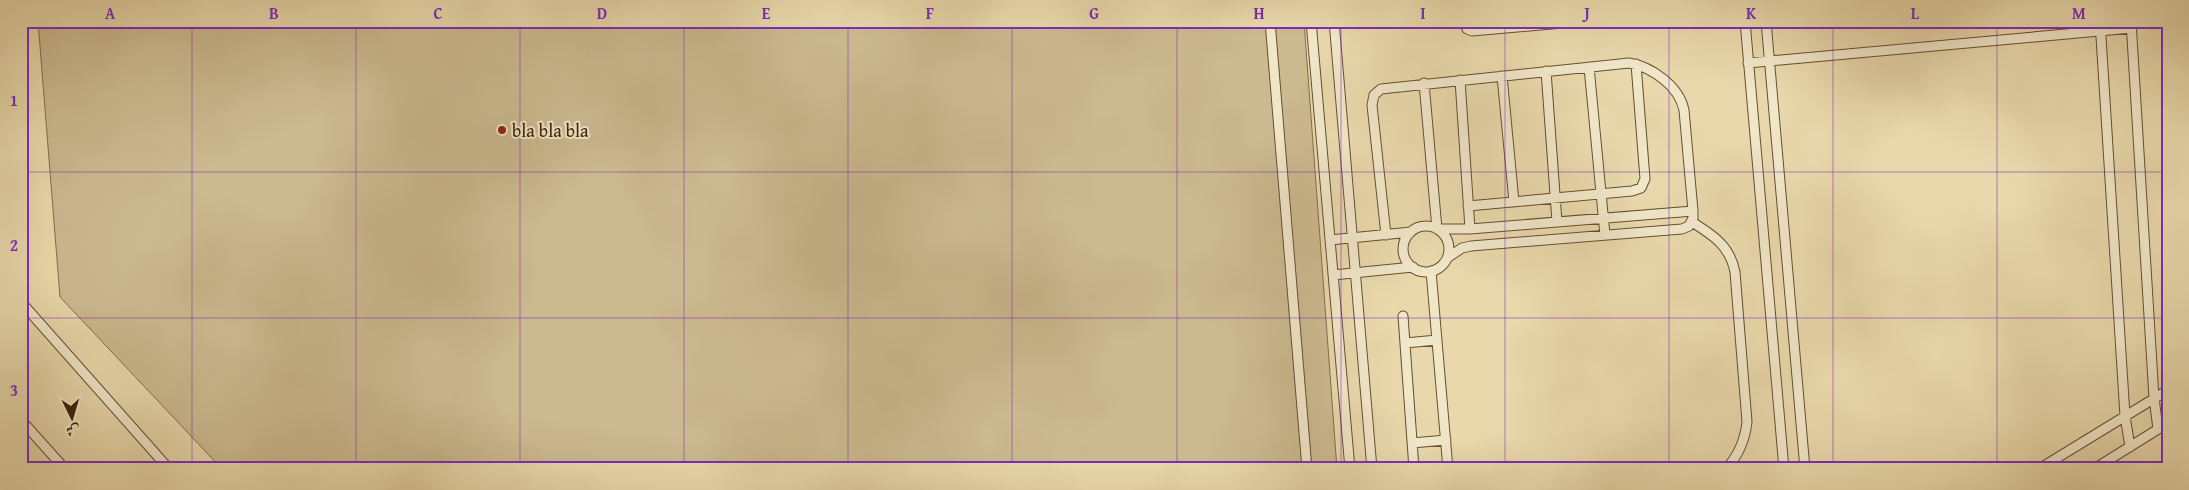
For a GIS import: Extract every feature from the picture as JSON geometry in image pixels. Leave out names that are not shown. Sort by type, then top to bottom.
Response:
[{"type":"lane","points":[[1270,21],[1307,469]]},
{"type":"lane","points":[[1350,469],[1312,22],[1335,21],[1372,469]]},
{"type":"lane","points":[[1464,21],[1467,29],[1472,31],[1585,21]]},
{"type":"lane","points":[[1745,21],[1784,469]]},
{"type":"lane","points":[[1766,21],[1805,469]]},
{"type":"lane","points":[[1748,63],[2100,26],[2132,25],[2154,398],[2158,429]]},
{"type":"lane","points":[[2100,26],[2125,416],[2130,447]]},
{"type":"lane","points":[[1386,235],[1372,100],[1377,92],[1385,87],[1636,64],[1648,69],[1672,87],[1682,102],[1693,211],[1692,222],[1686,228],[1472,246],[1462,248],[1447,258],[1441,266],[1431,271],[1418,270],[1413,267],[1404,254],[1404,246],[1410,232]]},
{"type":"lane","points":[[1468,206],[1638,190],[1644,184],[1636,64]]},
{"type":"lane","points":[[1589,67],[1605,235]]},
{"type":"lane","points":[[1546,71],[1557,222]]},
{"type":"lane","points":[[1502,76],[1514,202]]},
{"type":"lane","points":[[1460,80],[1470,229]]},
{"type":"lane","points":[[1424,83],[1437,229],[1446,238],[1449,251],[1447,258]]},
{"type":"lane","points":[[1330,240],[1410,232],[1423,226],[1437,229],[1470,229],[1693,211]]},
{"type":"lane","points":[[1692,222],[1717,238],[1724,245],[1734,262],[1747,422],[1743,444],[1726,469]]},
{"type":"lane","points":[[1333,275],[1413,267]]},
{"type":"lane","points":[[1431,271],[1448,469]]},
{"type":"lane","points":[[21,302],[169,469]]},
{"type":"lane","points":[[1403,316],[1414,469]]},
{"type":"lane","points":[[1405,343],[1437,340]]},
{"type":"lane","points":[[2039,469],[2168,390]]},
{"type":"lane","points":[[21,420],[65,469]]},
{"type":"lane","points":[[2094,469],[2168,423]]},
{"type":"lane","points":[[1412,443],[1446,440]]},
{"type":"shaded area","points":[[38,21],[1304,21],[1337,469],[222,469],[60,297]]},
{"type":"place","name":"bla bla bla","points":[[502,130]]}]
